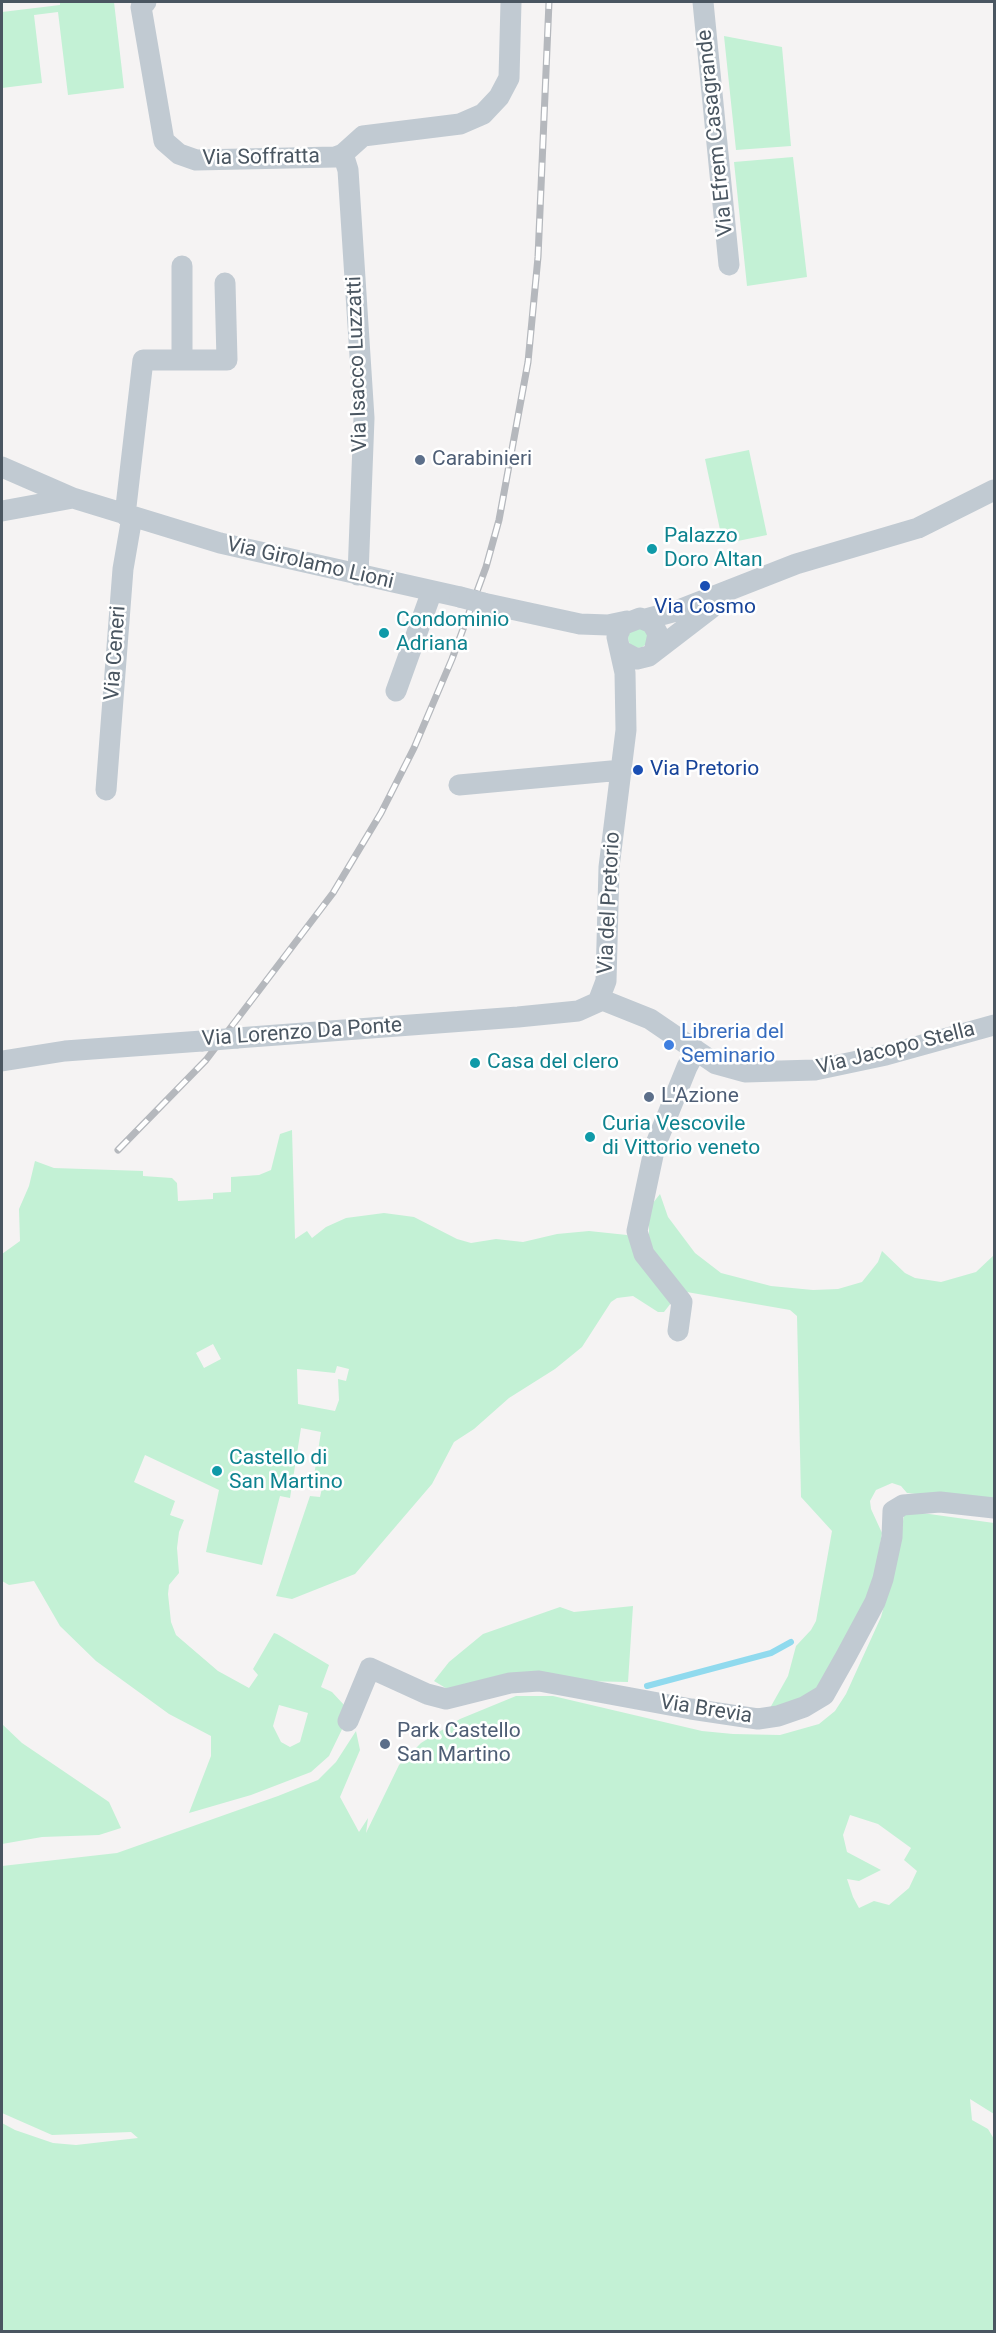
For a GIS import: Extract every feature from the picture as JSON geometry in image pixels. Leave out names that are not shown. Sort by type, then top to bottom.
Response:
[{"type":"street","name":"Via Soffratta","points":[[146,2],[141,8],[164,141],[179,154],[196,160],[335,157],[343,154],[363,136],[460,124],[483,114],[499,97],[509,78],[510,2]]},
{"type":"street","name":"Via Efrem Casagrande","points":[[703,2],[729,266]]},
{"type":"street","name":"Via Isacco Luzzatti","points":[[343,154],[348,170],[364,418],[358,575]]},
{"type":"street","points":[[182,266],[182,360],[227,360],[225,283]]},
{"type":"street","name":"Via Ceneri","points":[[106,790],[123,569],[143,360],[182,360]]},
{"type":"street","name":"Via Girolamo Lioni","points":[[2,467],[73,498],[220,543],[580,624],[608,625],[636,620],[796,564],[910,531],[994,490]]},
{"type":"street","points":[[2,511],[73,498]]},
{"type":"street","points":[[652,654],[658,634],[636,620],[622,625],[617,637],[621,650],[631,658],[652,654],[748,582]]},
{"type":"street","points":[[396,691],[432,591]]},
{"type":"street","name":"Via del Pretorio","points":[[600,999],[607,972],[609,867],[626,730],[626,686],[621,650]]},
{"type":"street","name":"Via del Pretorio","points":[[626,730],[639,681],[652,654]]},
{"type":"street","points":[[459,785],[622,770]]},
{"type":"street","name":"Via Lorenzo Da Ponte","points":[[2,1061],[65,1051],[578,1011],[593,1005],[600,999]]},
{"type":"street","name":"Via Jacopo Stella","points":[[600,999],[650,1019],[716,1064],[745,1072],[815,1070],[886,1055],[994,1025]]},
{"type":"street","points":[[678,1331],[682,1302],[644,1254],[637,1231],[655,1146],[696,1050]]},
{"type":"street","name":"Via Brevia","points":[[348,1721],[370,1668],[427,1694],[446,1699],[510,1683],[538,1681],[758,1719],[778,1716],[804,1707],[824,1695],[841,1666],[875,1602],[884,1579],[892,1537],[894,1510],[903,1505],[940,1502],[994,1508]]},
{"type":"green space","points":[[60,2],[114,2],[124,88],[68,95],[58,12],[34,15],[42,83],[2,88],[2,12],[60,5]]},
{"type":"green space","points":[[724,36],[782,47],[791,146],[736,150]]},
{"type":"green space","points":[[793,157],[807,277],[747,286],[734,162]]},
{"type":"green space","points":[[749,450],[767,535],[723,544],[705,459]]},
{"type":"green space","points":[[638,628],[645,631],[648,638],[645,645],[638,648],[631,645],[628,638],[631,631]]},
{"type":"green space","points":[[292,1130],[295,1239],[307,1231],[312,1238],[326,1227],[346,1218],[384,1213],[414,1217],[457,1239],[471,1243],[496,1239],[523,1242],[557,1234],[589,1231],[627,1235],[671,1303],[664,1312],[658,1312],[633,1296],[617,1298],[611,1302],[582,1347],[555,1369],[509,1398],[474,1429],[454,1442],[432,1484],[355,1574],[292,1599],[276,1596],[310,1496],[320,1497],[323,1484],[313,1482],[321,1432],[301,1428],[290,1498],[280,1496],[262,1565],[206,1552],[219,1490],[145,1455],[134,1482],[175,1501],[170,1515],[184,1520],[179,1532],[177,1548],[179,1573],[169,1585],[168,1594],[171,1622],[176,1635],[218,1671],[249,1688],[258,1675],[253,1669],[274,1633],[277,1634],[329,1665],[321,1687],[332,1692],[345,1706],[347,1719],[329,1756],[311,1772],[251,1795],[189,1813],[211,1756],[211,1736],[169,1714],[96,1661],[60,1626],[34,1581],[9,1585],[2,1581],[2,1254],[20,1241],[19,1209],[29,1186],[35,1161],[54,1168],[143,1171],[143,1176],[172,1178],[177,1183],[178,1201],[213,1199],[213,1193],[231,1192],[231,1177],[259,1175],[271,1170],[280,1134]],"holes":[[[213,1344],[221,1359],[204,1368],[196,1353]],[[337,1366],[349,1369],[346,1381],[338,1379],[339,1400],[335,1411],[298,1404],[297,1369],[335,1373]],[[279,1705],[308,1713],[300,1742],[290,1747],[281,1742],[273,1726]]]},
{"type":"green space","points":[[660,1194],[668,1217],[695,1253],[721,1273],[771,1286],[813,1290],[838,1289],[862,1282],[878,1262],[882,1251],[905,1273],[915,1278],[941,1282],[976,1272],[994,1255],[994,1502],[907,1493],[901,1486],[892,1483],[876,1490],[870,1501],[871,1509],[882,1533],[872,1590],[815,1696],[770,1708],[788,1676],[796,1646],[816,1621],[832,1531],[801,1497],[797,1316],[790,1310],[681,1291],[657,1262],[649,1240],[649,1208]]},
{"type":"green space","points":[[922,1513],[994,1523],[994,2114],[970,2099],[972,2120],[988,2129],[994,2139],[994,2331],[2,2331],[2,2123],[53,2143],[76,2145],[138,2138],[131,2132],[52,2135],[2,2113],[2,1866],[117,1853],[278,1796],[318,1780],[336,1762],[356,1731],[360,1750],[340,1797],[359,1832],[368,1818],[366,1833],[399,1765],[421,1743],[460,1719],[516,1696],[553,1696],[702,1731],[733,1734],[780,1735],[819,1724],[835,1711],[846,1694],[881,1617],[899,1550],[904,1514]],"holes":[[[850,1815],[878,1824],[911,1848],[904,1860],[917,1871],[909,1888],[889,1905],[874,1901],[859,1908],[847,1879],[859,1881],[881,1870],[847,1852],[843,1835]]]},
{"type":"green space","points":[[633,1606],[628,1682],[528,1680],[454,1693],[434,1681],[449,1662],[483,1634],[560,1607],[574,1612]]},
{"type":"green space","points":[[2,1724],[22,1743],[109,1802],[121,1828],[99,1835],[42,1837],[2,1844]]},
{"type":"waterway","points":[[647,1686],[771,1653],[791,1642]]},
{"type":"railway","points":[[118,1150],[206,1060],[333,893],[381,813],[414,748],[452,659],[486,567],[499,520],[528,362],[538,257],[549,2]]},
{"type":"place","name":"Carabinieri","points":[[420,460]]},
{"type":"place","name":"Palazzo Doro Altan","points":[[652,549]]},
{"type":"place","name":"Via Cosmo","points":[[705,586]]},
{"type":"place","name":"Condominio Adriana","points":[[384,633]]},
{"type":"place","name":"Via Pretorio","points":[[638,770]]},
{"type":"place","name":"Libreria del Seminario","points":[[669,1045]]},
{"type":"place","name":"Casa del clero","points":[[475,1063]]},
{"type":"place","name":"L'Azione","points":[[649,1097]]},
{"type":"place","name":"Curia Vescovile di Vittorio veneto","points":[[590,1137]]},
{"type":"place","name":"Castello di San Martino","points":[[217,1471]]},
{"type":"place","name":"Park Castello San Martino","points":[[385,1744]]}]
